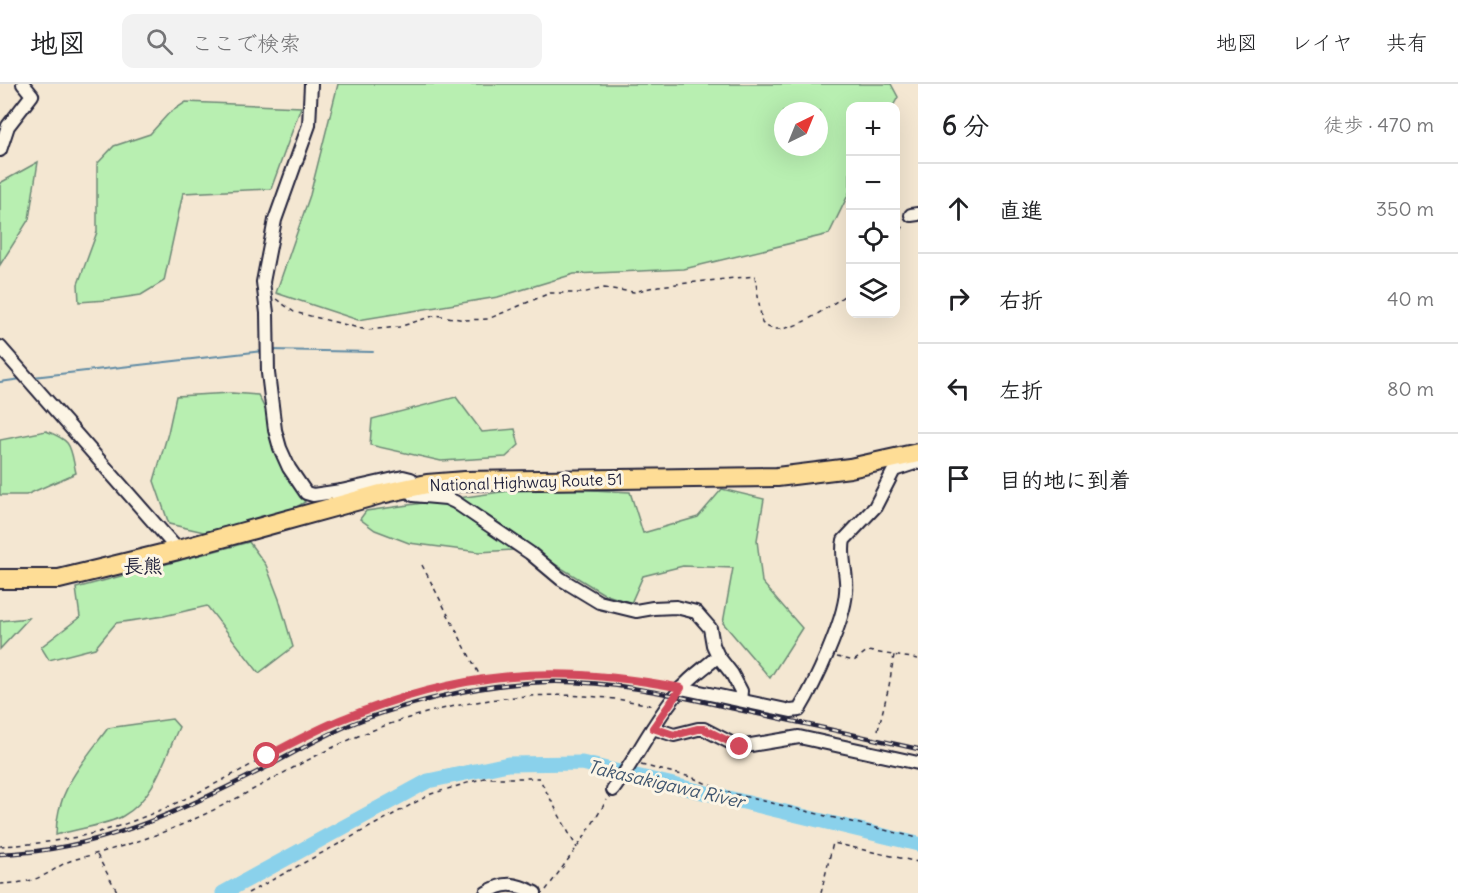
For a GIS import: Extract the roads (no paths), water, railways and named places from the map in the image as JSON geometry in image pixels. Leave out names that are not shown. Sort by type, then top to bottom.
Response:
[{"type":"highway","name":"National Highway Route 51","points":[[0,579],[59,579],[178,550],[412,487],[465,481],[777,477],[850,468],[918,453]]},
{"type":"street","points":[[0,150],[8,126],[32,95],[23,84]]},
{"type":"street","points":[[311,84],[309,125],[275,220],[263,282],[266,292],[268,373],[275,430],[280,448],[299,485],[306,493],[313,495],[369,486],[403,477],[411,479],[413,495],[450,499],[531,553],[561,579],[599,602],[636,611],[676,607],[696,612],[710,628],[718,656],[732,674],[741,691],[740,700]]},
{"type":"street","points":[[0,346],[178,550]]},
{"type":"street","points":[[681,688],[791,711],[799,710],[826,654],[846,594],[846,568],[842,548],[844,540],[875,507],[894,470],[918,462]]},
{"type":"street","points":[[613,790],[681,688],[718,656]]},
{"type":"street","points":[[653,728],[674,735],[704,729],[740,747],[799,736],[918,763]]},
{"type":"street","points":[[486,893],[498,885],[509,884],[535,893]]},
{"type":"waterway","points":[[271,350],[373,352]]},
{"type":"waterway","points":[[33,377],[263,351]]},
{"type":"waterway","points":[[0,382],[21,379]]},
{"type":"waterway","name":"Takasakigawa River","points":[[223,893],[428,781],[508,764],[582,763],[918,844]]},
{"type":"railway","points":[[0,854],[36,851],[105,837],[203,799],[362,720],[429,699],[475,689],[521,683],[570,682],[645,690],[918,749]]},
{"type":"district","name":"長熊","points":[[143,565]]}]
